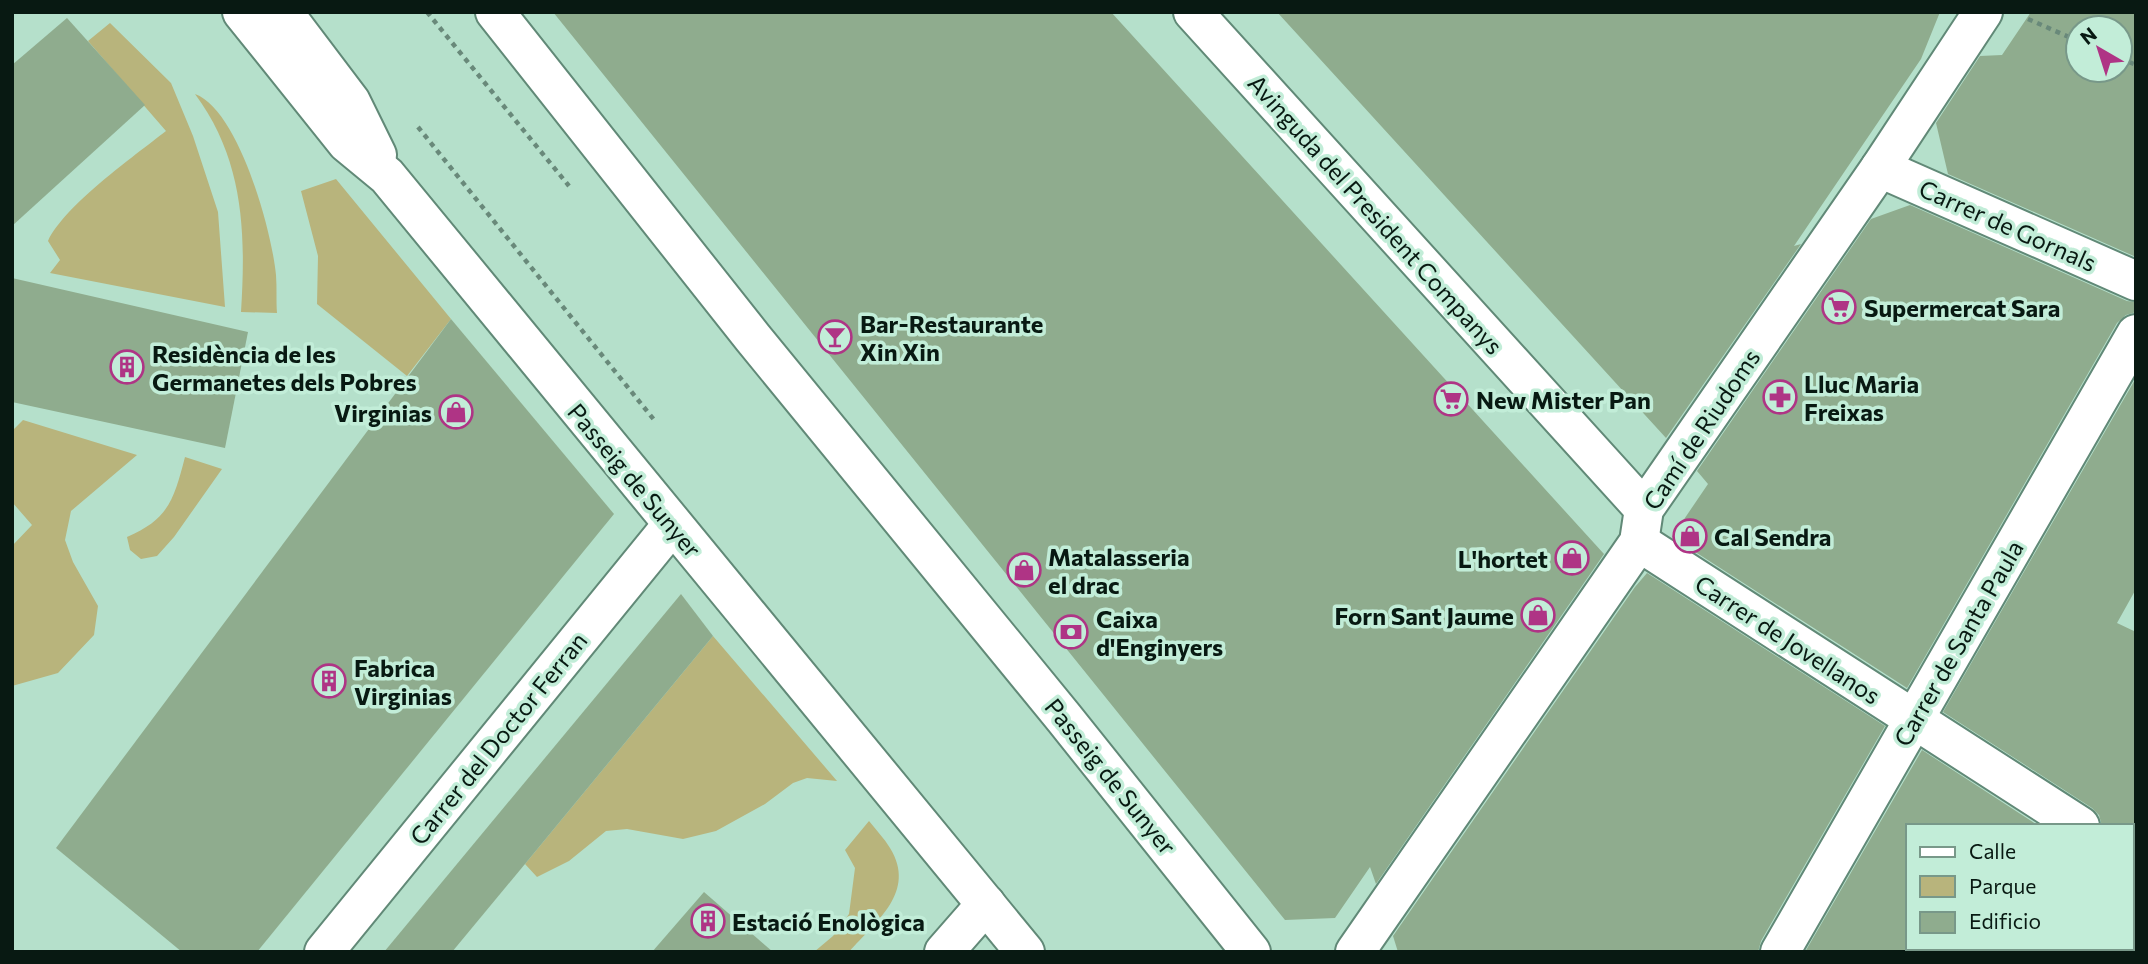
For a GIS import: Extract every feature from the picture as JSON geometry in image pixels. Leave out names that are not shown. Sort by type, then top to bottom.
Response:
[{"type":"street","name":"Passeig de Sunyer","points":[[242,12],[347,143],[387,176],[1025,952]]},
{"type":"street","points":[[283,12],[351,102],[387,176]]},
{"type":"street","name":"Passeig de Sunyer","points":[[495,12],[762,349],[1072,727],[1251,952]]},
{"type":"street","name":"Avinguda del President Companys","points":[[1193,12],[1641,526]]},
{"type":"street","name":"Camí de Riudoms","points":[[1355,952],[1983,12]]},
{"type":"street","name":"Carrer de Gornals","points":[[1880,168],[2136,281]]},
{"type":"street","name":"Carrer de Santa Paula","points":[[1780,952],[2136,334]]},
{"type":"street","name":"Carrer del Doctor Ferran","points":[[324,952],[672,525]]},
{"type":"street","name":"Carrer de Jovellanos","points":[[1641,526],[1914,720],[2077,824]]},
{"type":"street","points":[[944,952],[986,904]]},
{"type":"path","points":[[2022,17],[2064,35]]},
{"type":"path","points":[[412,120],[656,421]]},
{"type":"green space","points":[[110,23],[171,83],[193,136],[218,212],[225,307],[50,273],[60,260],[48,241],[69,212],[101,182],[166,131],[88,41]]},
{"type":"green space","points":[[195,94],[211,105],[226,123],[250,174],[273,256],[277,313],[241,312],[243,254],[238,198],[224,145]]},
{"type":"green space","points":[[336,179],[451,319],[407,376],[317,304],[318,256],[301,191]]},
{"type":"green space","points":[[23,420],[137,455],[71,511],[65,540],[73,562],[98,606],[94,635],[58,673],[12,686],[12,546],[32,525],[12,502],[12,431]]},
{"type":"green space","points":[[185,457],[222,469],[174,537],[157,556],[141,559],[130,550],[127,537],[152,523],[168,506]]},
{"type":"green space","points":[[713,636],[837,781],[807,778],[793,783],[765,804],[716,831],[683,839],[627,829],[606,831],[569,861],[537,877],[525,864]]},
{"type":"green space","points":[[869,821],[888,844],[897,864],[899,878],[896,892],[881,917],[849,952],[814,952],[833,936],[849,914],[855,868],[845,850]]},
{"type":"building","points":[[553,12],[1111,12],[1604,554],[1376,884],[1370,867],[1335,918],[1285,920]]},
{"type":"building","points":[[1277,12],[1940,12],[1921,59],[1794,246],[1801,244],[1666,438]]},
{"type":"building","points":[[2031,12],[2136,12],[2136,257],[1948,174],[1936,123],[1980,56],[2002,55]]},
{"type":"building","points":[[67,18],[145,105],[12,226],[12,65]]},
{"type":"building","points":[[1910,205],[2127,301],[2136,302],[2136,312],[2126,315],[2117,323],[1907,688],[1672,537],[1708,484],[1697,471],[1871,219]]},
{"type":"building","name":"Residència de les Germanetes dels Pobres","points":[[12,278],[248,332],[225,448],[12,402]]},
{"type":"building","name":"Fabrica Virginias","points":[[451,319],[614,514],[257,952],[182,952],[56,848]]},
{"type":"building","points":[[2136,378],[2136,589],[2117,623],[2136,632],[2136,826],[2101,824],[2099,815],[2092,808],[1943,712]]},
{"type":"building","points":[[1647,573],[1885,726],[1761,941],[1758,952],[1398,952],[1393,936]]},
{"type":"building","points":[[681,594],[713,636],[452,952],[384,952]]},
{"type":"building","points":[[1922,750],[2036,824],[1906,824],[1908,952],[1805,952]]},
{"type":"building","name":"Estació Enològica","points":[[704,892],[773,952],[652,952]]},
{"type":"place","name":"Supermercat Sara","points":[[1839,307]]},
{"type":"place","name":"Bar-Restaurante Xin Xin","points":[[835,337]]},
{"type":"place","name":"Residència de les Germanetes dels Pobres","points":[[127,367]]},
{"type":"place","name":"Lluc Maria Freixas","points":[[1780,397]]},
{"type":"place","name":"New Mister Pan","points":[[1451,399]]},
{"type":"place","name":"Virginias","points":[[456,412]]},
{"type":"place","name":"Cal Sendra","points":[[1690,536]]},
{"type":"place","name":"L'hortet","points":[[1572,558]]},
{"type":"place","name":"Matalasseria el drac","points":[[1024,570]]},
{"type":"place","name":"Forn Sant Jaume","points":[[1538,615]]},
{"type":"place","name":"Caixa d'Enginyers","points":[[1071,632]]},
{"type":"place","name":"Fabrica Virginias","points":[[329,681]]},
{"type":"place","name":"Estació Enològica","points":[[708,921]]}]
